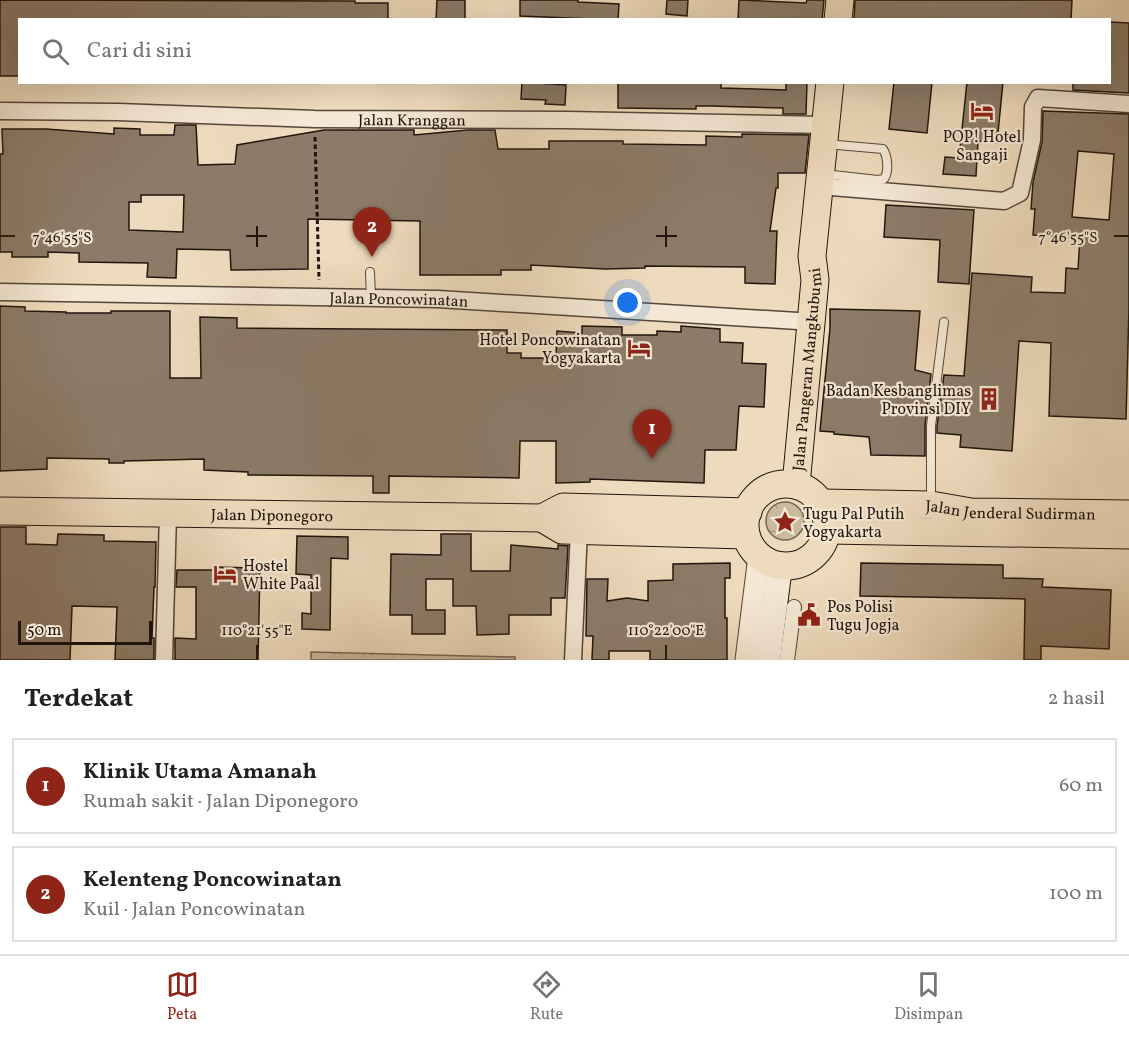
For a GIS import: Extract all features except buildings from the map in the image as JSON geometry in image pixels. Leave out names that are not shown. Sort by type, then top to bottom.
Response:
[{"type":"main road","points":[[838,18],[840,0]]},
{"type":"main road","name":"Jalan Pangeran Mangkubumi","points":[[788,484],[815,280],[812,256],[830,84]]},
{"type":"main road","name":"Jalan Pangeran Mangkubumi","points":[[788,484],[798,321],[803,279],[812,256]]},
{"type":"main road","points":[[758,542],[804,562],[815,555],[823,544],[828,530],[827,516],[822,503],[812,492],[788,484],[759,494],[758,542],[768,660]]},
{"type":"main road","name":"Jalan Jenderal Sudirman","points":[[822,503],[931,505],[1029,523],[1129,535]]},
{"type":"main road","name":"Jalan Diponegoro","points":[[0,511],[542,518],[563,507],[758,542]]},
{"type":"main road","name":"Jalan Jenderal Sudirman","points":[[828,530],[1029,523],[1129,514]]},
{"type":"main road","name":"Jalan Diponegoro","points":[[542,518],[562,530],[758,542]]},
{"type":"street","points":[[819,180],[1004,201],[1020,193],[1032,140],[1033,107],[1038,98],[1129,104]]},
{"type":"street","name":"Jalan Kranggan","points":[[0,111],[118,112],[315,119],[555,120],[824,134]]},
{"type":"street","name":"Jalan Poncowinatan","points":[[0,291],[438,299],[798,321]]},
{"type":"street","points":[[164,660],[168,513]]},
{"type":"street","points":[[573,660],[579,530]]},
{"type":"street","points":[[746,660],[758,542]]},
{"type":"street","points":[[788,660],[794,607]]},
{"type":"lane","points":[[819,180],[884,180],[887,175],[887,156],[883,149],[824,134]]},
{"type":"lane","points":[[370,272],[371,298]]},
{"type":"lane","points":[[931,505],[931,426],[944,322]]},
{"type":"path","points":[[315,119],[319,297]]},
{"type":"green space","name":"Tugu Pal Putih Yogyakarta","points":[[785,502],[798,508],[804,521],[798,534],[785,540],[772,534],[766,521],[772,508]]},
{"type":"green space","points":[[311,652],[515,657],[515,660],[311,660]]},
{"type":"place","name":"POP! Hotel Sangaji","points":[[982,111]]},
{"type":"place","name":"Kelenteng Poncowinatan","points":[[372,257]]},
{"type":"place","name":"Hotel Poncowinatan Yogyakarta","points":[[639,348]]},
{"type":"place","name":"Badan Kesbanglimas Provinsi DIY","points":[[989,399]]},
{"type":"place","name":"Klinik Utama Amanah","points":[[652,459]]},
{"type":"place","name":"Tugu Pal Putih Yogyakarta","points":[[785,522]]},
{"type":"place","name":"Hostel White Paal","points":[[225,574]]},
{"type":"place","name":"Pos Polisi Tugu Jogja","points":[[809,615]]}]
